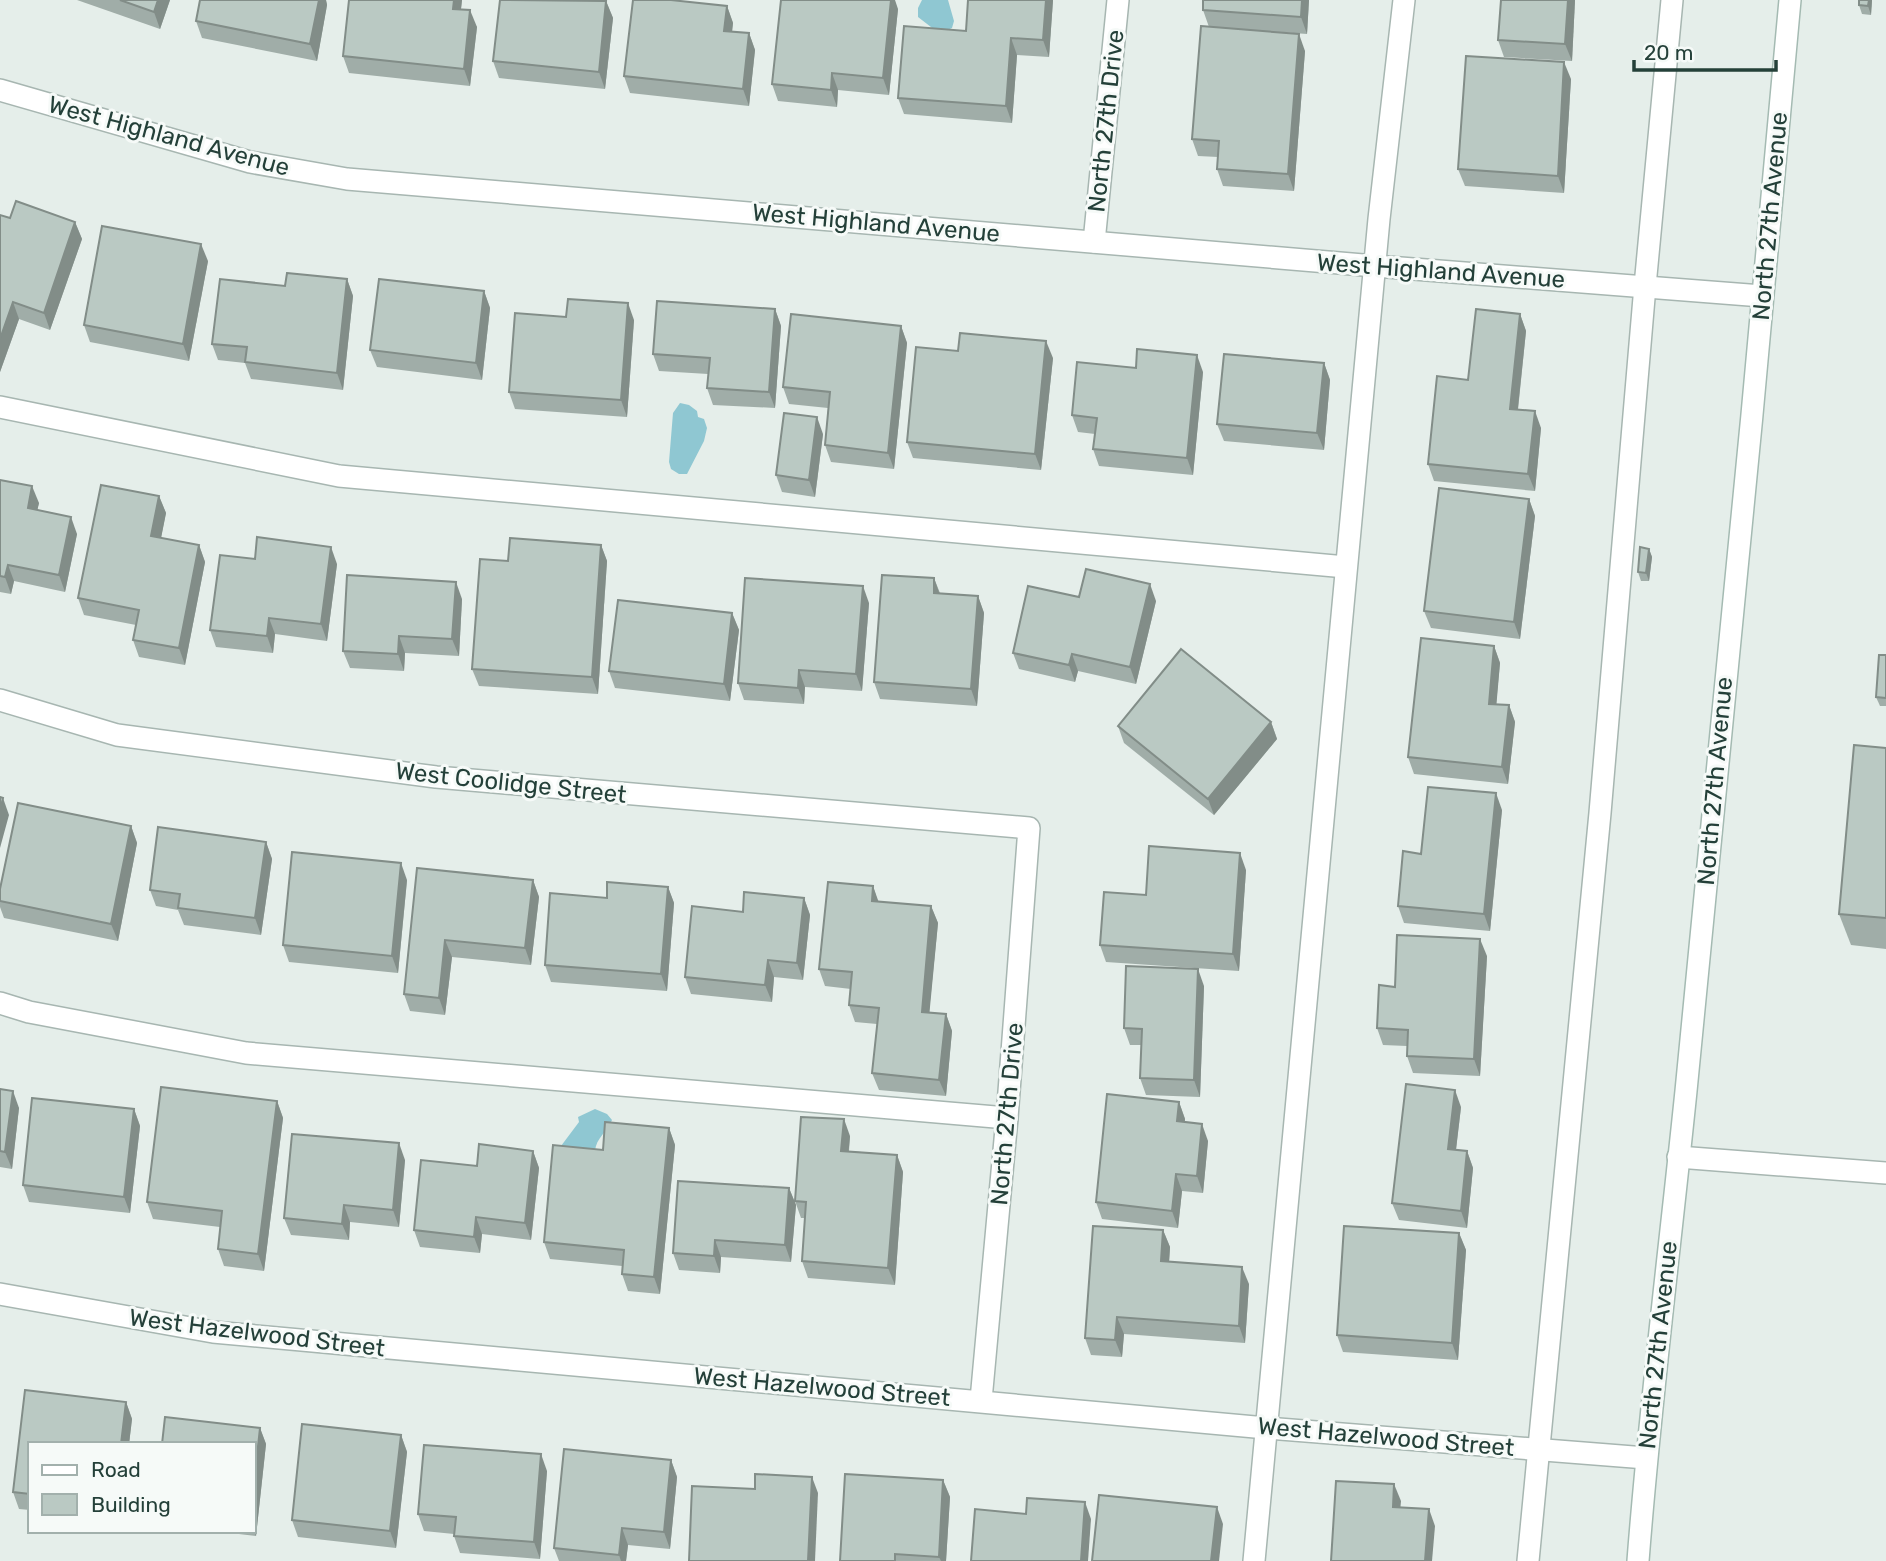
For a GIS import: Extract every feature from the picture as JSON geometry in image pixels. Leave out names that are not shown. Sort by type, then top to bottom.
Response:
[{"type":"street","name":"North 27th Drive","points":[[1094,242],[1118,0]]},
{"type":"street","points":[[1255,1561],[1346,567],[1404,0]]},
{"type":"street","points":[[1528,1561],[1599,827],[1672,0]]},
{"type":"street","name":"North 27th Avenue","points":[[1638,1561],[1790,0]]},
{"type":"street","name":"West Highland Avenue","points":[[0,90],[250,162],[347,179],[1762,296]]},
{"type":"street","points":[[0,407],[339,475],[1346,567]]},
{"type":"street","name":"West Coolidge Street","points":[[0,700],[117,735],[436,777],[1029,828]]},
{"type":"street","name":"North 27th Drive","points":[[981,1400],[1007,1118],[1029,828]]},
{"type":"street","points":[[0,1003],[29,1012],[246,1053],[1007,1118]]},
{"type":"street","points":[[1678,1157],[1886,1173]]},
{"type":"street","name":"West Hazelwood Street","points":[[0,1294],[213,1332],[1266,1427],[1646,1458]]},
{"type":"water","points":[[922,0],[948,0],[954,21],[952,28],[935,32],[918,17]]},
{"type":"water","points":[[680,403],[697,411],[698,417],[704,419],[707,428],[704,441],[687,474],[679,474],[671,469],[669,462],[673,413]]},
{"type":"water","points":[[595,1109],[607,1114],[612,1120],[597,1142],[595,1151],[558,1150],[579,1122],[578,1117]]},
{"type":"building","points":[[120,0],[158,0],[154,12]]},
{"type":"building","points":[[200,0],[319,0],[310,44],[196,21]]},
{"type":"building","points":[[349,0],[454,0],[453,9],[470,10],[464,69],[343,56]]},
{"type":"building","points":[[500,0],[606,1],[599,72],[493,61]]},
{"type":"building","points":[[633,0],[671,0],[727,6],[724,31],[749,33],[743,89],[624,76]]},
{"type":"building","points":[[781,0],[891,0],[883,78],[832,73],[831,90],[772,84]]},
{"type":"building","points":[[968,0],[1046,0],[1043,40],[1011,38],[1006,106],[898,98],[904,26],[966,31]]},
{"type":"building","points":[[1203,0],[1302,0],[1301,17],[1203,10]]},
{"type":"building","points":[[1501,0],[1568,0],[1565,44],[1498,40]]},
{"type":"building","points":[[1859,0],[1869,0],[1868,6],[1859,5]]},
{"type":"building","points":[[1201,26],[1299,34],[1288,174],[1217,169],[1219,141],[1192,139]]},
{"type":"building","points":[[1466,56],[1564,62],[1558,176],[1458,169]]},
{"type":"building","points":[[16,201],[75,222],[44,313],[13,302],[0,339],[0,215],[10,218]]},
{"type":"building","points":[[102,226],[201,244],[183,344],[84,325]]},
{"type":"building","points":[[287,273],[347,279],[337,373],[245,362],[247,347],[212,344],[220,279],[285,286]]},
{"type":"building","points":[[379,279],[484,291],[476,363],[370,350]]},
{"type":"building","points":[[568,299],[628,303],[621,400],[509,392],[515,313],[566,317]]},
{"type":"building","points":[[657,301],[775,309],[769,392],[707,388],[710,358],[653,354]]},
{"type":"building","points":[[1476,309],[1520,314],[1510,409],[1535,411],[1528,474],[1428,464],[1437,376],[1468,380]]},
{"type":"building","points":[[791,314],[901,326],[888,453],[825,445],[830,392],[783,387]]},
{"type":"building","points":[[960,333],[1046,341],[1035,454],[907,442],[916,347],[958,351]]},
{"type":"building","points":[[1137,349],[1197,355],[1187,458],[1093,449],[1097,418],[1072,415],[1077,362],[1136,368]]},
{"type":"building","points":[[1224,354],[1324,363],[1317,433],[1217,424]]},
{"type":"building","points":[[784,413],[817,417],[809,480],[776,475]]},
{"type":"building","points":[[0,480],[32,486],[28,508],[71,517],[59,575],[8,565],[5,577],[0,576]]},
{"type":"building","points":[[101,485],[159,496],[151,536],[199,545],[179,648],[133,640],[139,610],[78,598]]},
{"type":"building","points":[[1439,488],[1529,499],[1514,622],[1424,611]]},
{"type":"building","points":[[257,537],[331,547],[321,624],[269,618],[267,636],[210,630],[220,555],[255,559]]},
{"type":"building","points":[[510,538],[601,545],[592,677],[472,669],[480,559],[508,561]]},
{"type":"building","points":[[1640,547],[1649,549],[1646,573],[1638,572]]},
{"type":"building","points":[[1086,569],[1150,584],[1130,667],[1072,654],[1069,665],[1013,653],[1028,586],[1079,597]]},
{"type":"building","points":[[347,575],[456,582],[452,639],[399,636],[398,654],[343,651]]},
{"type":"building","points":[[882,575],[934,578],[934,593],[978,596],[971,689],[874,682]]},
{"type":"building","points":[[745,578],[863,586],[856,674],[799,670],[798,688],[738,683]]},
{"type":"building","points":[[618,600],[732,613],[724,684],[609,671]]},
{"type":"building","points":[[1421,638],[1494,646],[1489,704],[1509,705],[1502,767],[1408,757]]},
{"type":"building","points":[[1181,649],[1271,722],[1208,799],[1118,726]]},
{"type":"building","points":[[1879,655],[1886,655],[1886,698],[1876,697]]},
{"type":"building","points":[[1854,745],[1886,748],[1886,918],[1839,914]]},
{"type":"building","points":[[1428,787],[1496,793],[1484,914],[1398,906],[1403,851],[1421,854]]},
{"type":"building","points":[[18,803],[131,826],[111,924],[0,901],[0,889]]},
{"type":"building","points":[[158,827],[266,842],[255,918],[178,908],[180,894],[150,890]]},
{"type":"building","points":[[1149,846],[1240,853],[1233,954],[1100,945],[1104,892],[1146,895]]},
{"type":"building","points":[[292,852],[401,863],[392,956],[283,945]]},
{"type":"building","points":[[417,868],[533,880],[525,948],[445,940],[439,998],[404,994]]},
{"type":"building","points":[[607,882],[668,887],[661,974],[545,965],[550,893],[607,898]]},
{"type":"building","points":[[828,882],[873,886],[872,901],[931,906],[922,1012],[946,1014],[939,1080],[872,1073],[879,1008],[849,1005],[852,972],[819,969]]},
{"type":"building","points":[[744,892],[804,898],[797,963],[768,960],[765,985],[685,977],[692,906],[743,912]]},
{"type":"building","points":[[1397,935],[1480,939],[1474,1059],[1407,1056],[1408,1030],[1377,1028],[1379,985],[1395,987]]},
{"type":"building","points":[[1126,966],[1198,969],[1194,1080],[1140,1078],[1142,1029],[1124,1028]]},
{"type":"building","points":[[1406,1084],[1455,1090],[1448,1149],[1467,1151],[1461,1211],[1392,1203]]},
{"type":"building","points":[[161,1087],[277,1101],[258,1254],[218,1249],[222,1211],[147,1202]]},
{"type":"building","points":[[0,1089],[13,1091],[5,1152],[0,1151]]},
{"type":"building","points":[[1107,1094],[1179,1102],[1177,1121],[1202,1124],[1197,1176],[1176,1174],[1172,1211],[1096,1202]]},
{"type":"building","points":[[32,1098],[134,1109],[124,1197],[23,1185]]},
{"type":"building","points":[[801,1117],[844,1119],[841,1151],[897,1155],[888,1268],[802,1261],[806,1202],[795,1201]]},
{"type":"building","points":[[605,1122],[669,1128],[654,1277],[622,1274],[624,1250],[544,1242],[553,1145],[603,1150]]},
{"type":"building","points":[[292,1134],[399,1143],[393,1210],[344,1205],[342,1224],[284,1218]]},
{"type":"building","points":[[479,1144],[533,1151],[525,1223],[476,1217],[474,1237],[414,1230],[421,1160],[477,1166]]},
{"type":"building","points":[[678,1181],[789,1188],[785,1245],[715,1240],[714,1256],[673,1253]]},
{"type":"building","points":[[1093,1226],[1163,1230],[1161,1261],[1242,1267],[1239,1326],[1117,1317],[1115,1340],[1085,1338]]},
{"type":"building","points":[[1344,1226],[1459,1233],[1452,1343],[1337,1335]]},
{"type":"building","points":[[25,1390],[126,1402],[121,1442],[28,1442],[28,1494],[13,1492]]},
{"type":"building","points":[[165,1417],[260,1428],[256,1465],[256,1442],[162,1442]]},
{"type":"building","points":[[302,1424],[401,1435],[390,1531],[292,1520]]},
{"type":"building","points":[[424,1445],[541,1454],[534,1542],[454,1536],[456,1517],[418,1514]]},
{"type":"building","points":[[564,1449],[671,1460],[664,1532],[622,1528],[619,1555],[554,1548]]},
{"type":"building","points":[[755,1474],[812,1477],[808,1561],[689,1561],[692,1486],[755,1489]]},
{"type":"building","points":[[845,1474],[943,1480],[939,1557],[895,1554],[895,1561],[840,1561]]},
{"type":"building","points":[[1336,1481],[1394,1484],[1393,1507],[1429,1509],[1425,1561],[1331,1561]]},
{"type":"building","points":[[1099,1495],[1217,1507],[1211,1561],[1092,1561]]},
{"type":"building","points":[[1027,1498],[1085,1502],[1081,1561],[971,1561],[975,1509],[1026,1514]]}]
